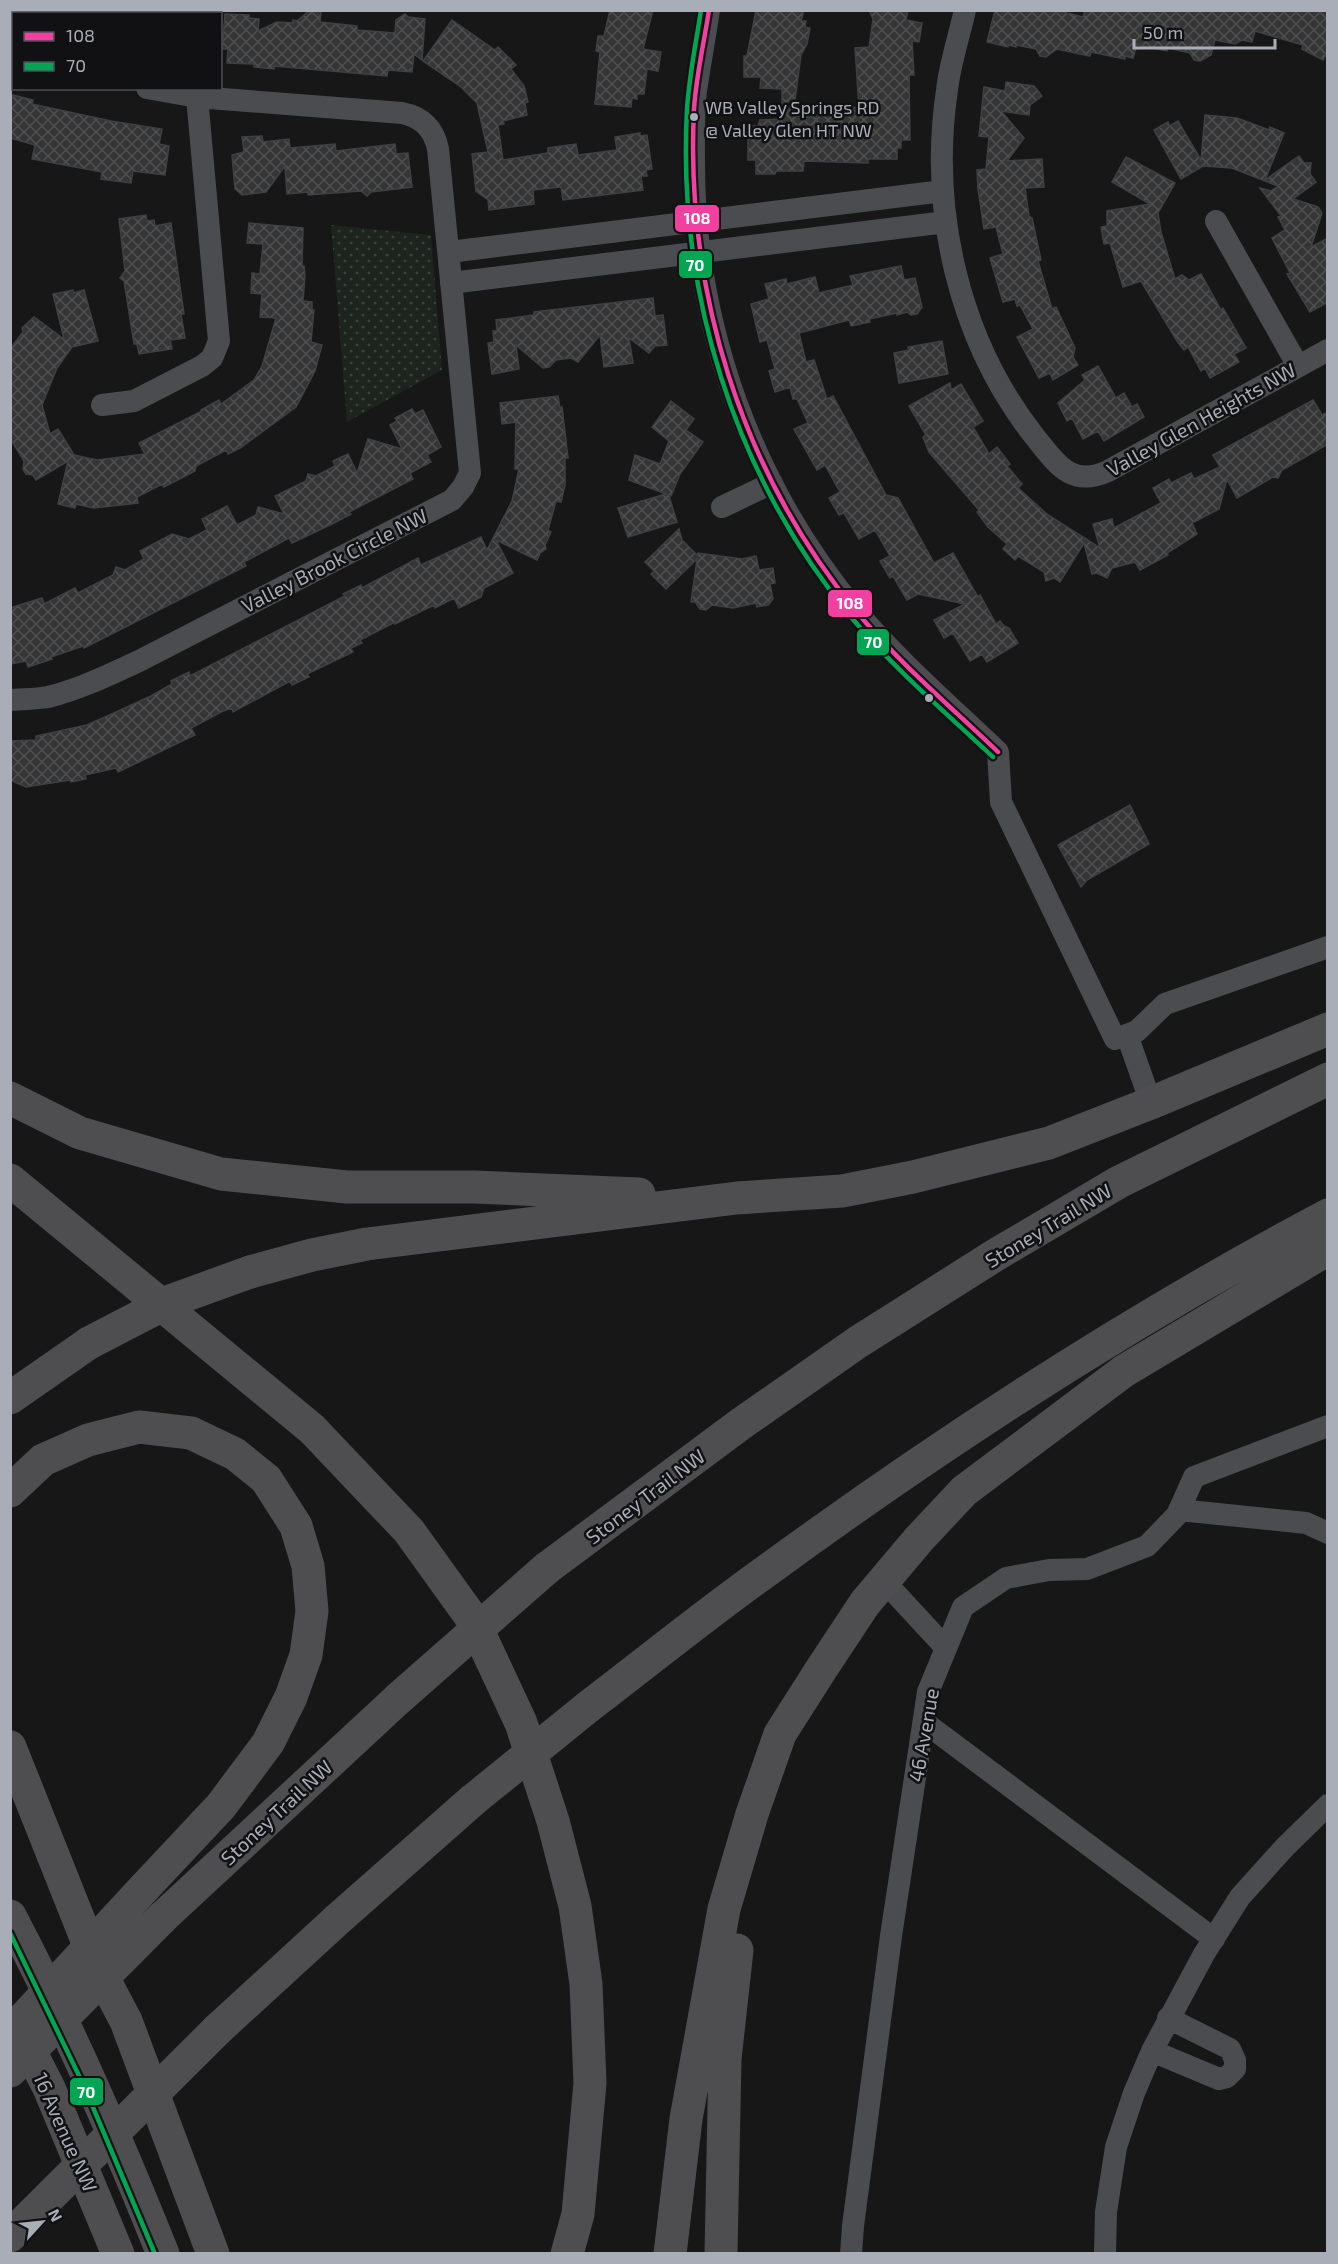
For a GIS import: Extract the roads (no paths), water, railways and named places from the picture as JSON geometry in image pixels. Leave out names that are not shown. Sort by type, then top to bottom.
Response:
[{"type":"highway","points":[[10,1398],[89,1342],[170,1301],[250,1272],[312,1255],[367,1244],[737,1198],[842,1191],[913,1177],[1049,1143],[1328,1029]]},
{"type":"highway","name":"Stoney Trail NW","points":[[10,2071],[163,1917],[399,1698],[547,1568],[742,1423],[839,1355],[997,1254],[1119,1182],[1328,1079]]},
{"type":"highway","points":[[10,1098],[80,1133],[221,1174],[347,1187],[474,1187],[737,1198]]},
{"type":"highway","points":[[10,1180],[312,1429],[409,1531],[473,1620],[521,1723],[553,1821],[575,1906],[586,1984],[590,2083],[578,2214],[567,2253]]},
{"type":"highway","points":[[10,2236],[217,2030],[338,1919],[474,1800],[588,1707],[764,1572],[968,1431],[1172,1303],[1328,1215]]},
{"type":"highway","points":[[670,2253],[686,2119],[724,1909],[752,1814],[780,1734],[840,1640],[884,1581],[964,1491],[1124,1371],[1328,1249]]},
{"type":"highway","points":[[10,1491],[44,1460],[88,1440],[139,1427],[191,1434],[235,1454],[266,1479],[296,1526],[308,1566],[312,1611],[306,1655],[291,1697],[268,1743],[221,1806],[10,2033]]},
{"type":"highway","points":[[10,1747],[98,1968],[126,2021],[213,2253]]},
{"type":"highway","points":[[721,2253],[725,2059],[752,1814]]},
{"type":"highway","points":[[10,1916],[44,1980],[121,2147],[163,2253]]},
{"type":"highway","name":"16 Avenue NW","points":[[10,2013],[49,2088],[118,2253]]},
{"type":"street","points":[[709,10],[696,91],[694,142],[696,221],[699,252],[718,348],[730,388],[772,483],[810,549],[855,609],[926,684],[998,752],[1001,802],[1115,1039],[1137,1031],[1165,1004],[1328,947]]},
{"type":"street","name":"Valley Glen Heights NW","points":[[965,10],[947,90],[941,164],[946,222],[967,312],[988,361],[1028,428],[1062,468],[1069,474],[1086,477],[1108,471],[1328,350]]},
{"type":"street","name":"Valley Brook Circle NW","points":[[10,700],[46,697],[98,681],[452,500],[470,473],[438,149],[436,140],[425,123],[402,113],[197,97],[158,90]]},
{"type":"street","points":[[102,405],[134,401],[202,366],[212,358],[219,341],[197,97]]},
{"type":"street","points":[[449,252],[943,191]]},
{"type":"street","points":[[1216,221],[1298,366]]},
{"type":"street","points":[[452,283],[946,222]]},
{"type":"street","points":[[722,507],[772,483]]},
{"type":"street","points":[[1127,1035],[1151,1103]]},
{"type":"street","name":"46 Avenue","points":[[851,2253],[891,1936],[928,1692],[963,1608],[1006,1578],[1049,1570],[1088,1569],[1147,1546],[1179,1510],[1194,1477],[1328,1426]]},
{"type":"street","points":[[1179,1510],[1306,1523],[1328,1533]]},
{"type":"street","points":[[884,1581],[946,1648]]},
{"type":"street","points":[[924,1722],[1214,1939]]},
{"type":"street","points":[[1105,2253],[1106,2212],[1116,2147],[1134,2093],[1168,2018],[1240,1897],[1285,1847],[1328,1805]]},
{"type":"street","points":[[1152,2051],[1219,2079],[1227,2077],[1234,2069],[1235,2060],[1230,2049],[1168,2018]]},
{"type":"place","name":"WB Valley Springs RD @ Valley Glen HT NW","points":[[694,117]]}]
